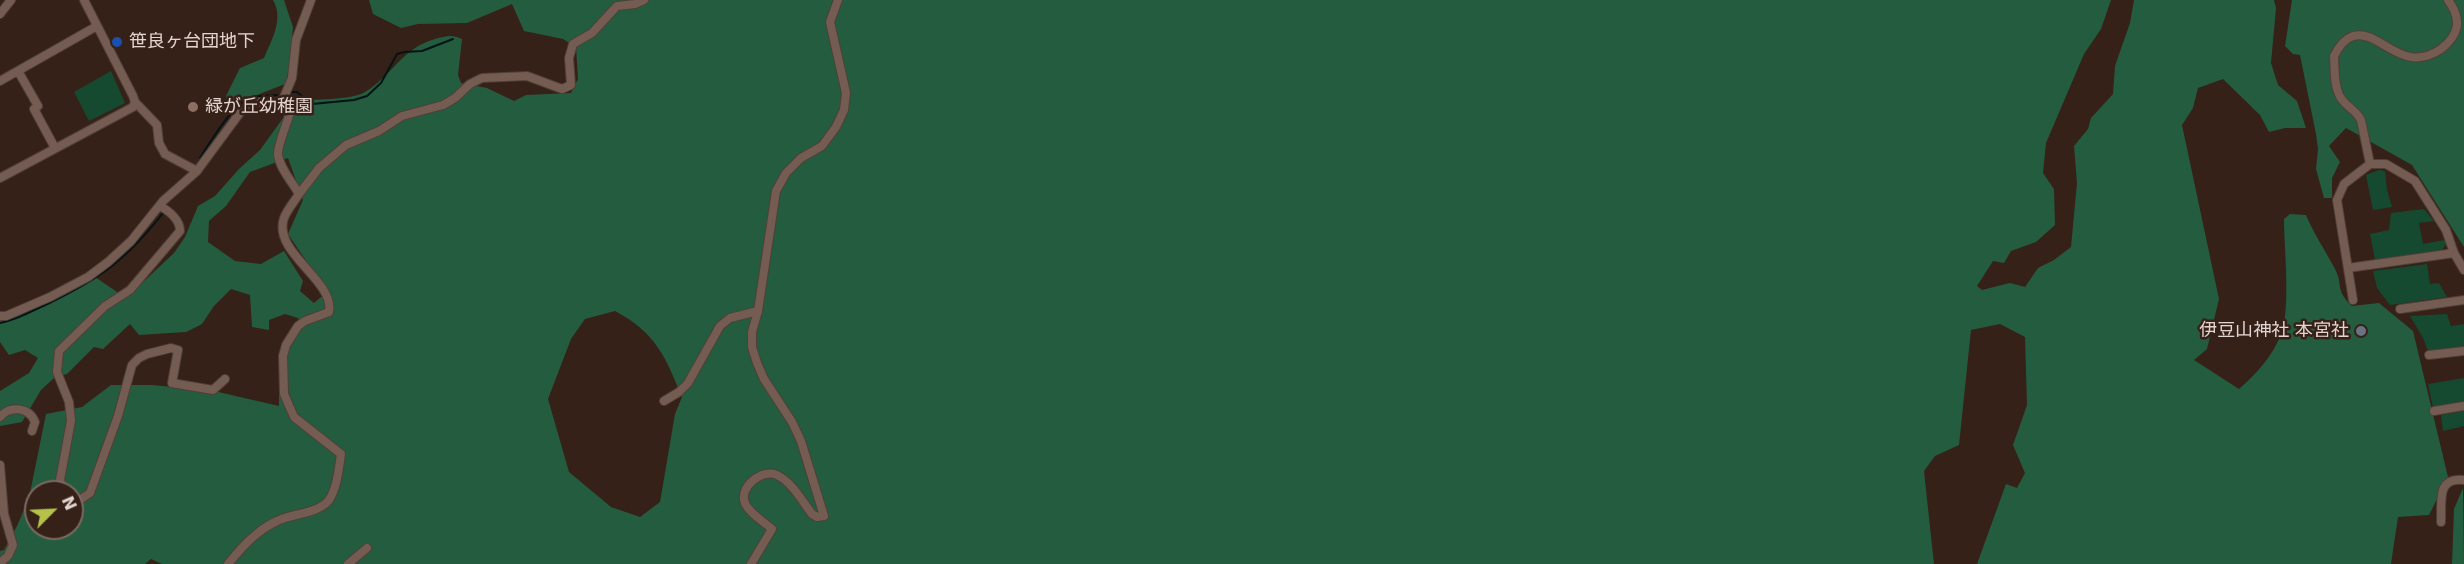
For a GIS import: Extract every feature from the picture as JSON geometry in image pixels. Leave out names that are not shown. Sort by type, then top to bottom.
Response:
[{"type":"street","points":[[84,0],[135,102],[157,125],[159,143],[165,154],[197,171]]},
{"type":"street","points":[[282,102],[292,78],[296,40],[311,0]]},
{"type":"street","points":[[228,564],[261,530],[278,520],[321,507],[330,498],[338,472],[341,454],[294,417],[284,394],[283,356],[286,345],[298,326],[329,312],[331,303],[315,276],[296,258],[282,227],[284,216],[319,168],[346,145],[379,131],[402,116],[443,105],[455,98],[470,84],[483,78],[527,76],[562,89],[566,88],[571,85],[569,58],[573,44],[592,33],[617,6],[635,4],[644,0]]},
{"type":"street","points":[[751,564],[772,529],[745,504],[743,494],[747,486],[758,478],[772,473],[778,476],[788,482],[812,514],[817,517],[824,516],[825,512],[801,441],[757,363],[752,347],[752,332],[758,311],[776,191],[786,173],[801,158],[822,146],[836,127],[844,110],[846,93],[830,22],[838,0]]},
{"type":"street","points":[[2370,164],[2361,120],[2338,94],[2334,56],[2345,41],[2352,36],[2362,36],[2405,56],[2419,57],[2439,51],[2451,41],[2457,25],[2454,7],[2448,0]]},
{"type":"street","points":[[0,14],[8,1]]},
{"type":"street","points":[[0,81],[97,26]]},
{"type":"street","points":[[18,70],[38,106],[34,109],[55,148]]},
{"type":"street","points":[[0,178],[133,107],[135,102]]},
{"type":"street","points":[[0,316],[6,316],[50,297],[88,277],[131,241],[160,206],[197,171],[242,110],[256,102],[282,102],[291,108],[278,153],[282,165],[300,194]]},
{"type":"street","points":[[2353,300],[2337,200],[2344,184],[2370,164],[2386,164],[2415,181],[2446,230],[2454,253],[2464,270]]},
{"type":"street","points":[[60,480],[71,421],[69,402],[57,372],[59,351],[105,306],[130,290],[180,231],[180,226],[168,210],[160,206]]},
{"type":"street","points":[[2348,268],[2454,253]]},
{"type":"street","points":[[2400,309],[2464,300]]},
{"type":"street","points":[[664,402],[679,393],[688,383],[720,326],[730,318],[758,311]]},
{"type":"street","points":[[84,497],[90,493],[118,416],[132,365],[139,358],[171,348],[178,350],[172,383],[213,390],[225,379]]},
{"type":"street","points":[[2429,355],[2464,351]]},
{"type":"street","points":[[2434,411],[2464,406]]},
{"type":"street","points":[[0,417],[14,408],[26,411],[33,416],[35,422],[32,430]]},
{"type":"street","points":[[0,465],[4,514],[13,545],[8,556],[0,563]]},
{"type":"street","points":[[2441,522],[2443,489],[2448,481],[2464,480]]},
{"type":"street","points":[[348,564],[367,548]]},
{"type":"green space","points":[[273,0],[284,0],[293,27],[289,70],[285,84],[229,106],[226,96],[240,68],[264,58],[270,44],[277,22]]},
{"type":"green space","points":[[369,0],[2111,0],[2101,29],[2084,54],[2046,143],[2043,173],[2054,189],[2055,225],[2036,242],[2011,251],[2004,263],[1993,261],[1977,286],[1982,290],[2010,283],[2025,287],[2038,268],[2054,260],[2071,247],[2077,183],[2074,146],[2088,129],[2091,118],[2113,94],[2115,66],[2130,23],[2134,0],[2274,0],[2276,8],[2271,63],[2278,85],[2297,101],[2306,128],[2285,128],[2269,132],[2260,115],[2223,79],[2198,88],[2193,108],[2182,125],[2219,299],[2207,349],[2194,360],[2239,389],[2263,364],[2278,342],[2286,310],[2284,219],[2290,214],[2306,215],[2335,269],[2346,300],[2352,306],[2379,303],[2413,331],[2448,477],[2429,515],[2398,517],[2391,564],[1977,564],[2006,484],[2017,488],[2025,473],[2013,445],[2027,405],[2025,337],[2000,324],[1971,330],[1959,445],[1935,456],[1924,471],[1934,564],[162,564],[151,559],[145,564],[0,564],[0,551],[4,550],[24,510],[24,540],[84,540],[84,480],[33,480],[46,414],[82,407],[111,385],[152,385],[214,391],[279,406],[279,389],[284,389],[285,349],[300,323],[298,318],[285,314],[269,320],[269,330],[252,327],[250,295],[231,289],[214,306],[202,324],[186,332],[139,335],[130,324],[103,349],[94,347],[67,374],[55,377],[41,390],[22,422],[0,426],[0,391],[29,373],[38,358],[25,350],[9,355],[0,342],[0,318],[38,309],[62,298],[95,277],[126,298],[174,253],[185,237],[198,206],[215,196],[260,150],[296,100],[322,100],[359,95],[375,85],[406,55],[424,43],[449,36],[462,39],[458,75],[461,83],[487,88],[514,101],[526,95],[571,93],[578,79],[576,47],[563,39],[524,31],[512,4],[467,23],[418,24],[401,28],[373,14]],"holes":[[[288,158],[303,200],[288,234],[327,292],[314,303],[300,291],[303,281],[284,251],[261,264],[235,261],[208,242],[209,221],[226,206],[250,172]],[[615,311],[640,328],[658,347],[682,397],[675,414],[660,502],[640,517],[611,507],[569,472],[548,399],[571,339],[585,319]]]},
{"type":"green space","points":[[2292,0],[2464,0],[2464,247],[2412,165],[2346,128],[2329,146],[2340,162],[2332,178],[2332,198],[2324,198],[2316,169],[2318,149],[2316,134],[2300,55],[2293,54],[2285,46]]},
{"type":"green space","points":[[111,71],[125,103],[89,121],[74,92]]},
{"type":"green space","points":[[2379,170],[2385,171],[2392,207],[2373,210],[2366,175]]},
{"type":"green space","points":[[2424,209],[2434,221],[2419,223],[2423,244],[2445,240],[2446,244],[2442,250],[2375,260],[2370,234],[2389,230],[2391,213]]},
{"type":"green space","points":[[2427,264],[2430,284],[2439,283],[2447,297],[2390,305],[2377,288],[2373,271]]},
{"type":"green space","points":[[2447,314],[2451,326],[2464,324],[2464,347],[2428,351],[2410,316]]},
{"type":"green space","points":[[2464,378],[2464,402],[2433,407],[2428,384]]},
{"type":"green space","points":[[2464,411],[2464,426],[2443,431],[2441,415]]},
{"type":"green space","points":[[2463,488],[2464,564],[2452,564],[2454,509]]},
{"type":"waterway","points":[[291,92],[297,92],[312,104],[354,100],[367,96],[381,83],[397,54],[422,51],[453,39]]},
{"type":"waterway","points":[[200,158],[222,125],[242,103],[255,97],[277,95]]},
{"type":"waterway","points":[[168,192],[188,174]]},
{"type":"waterway","points":[[0,323],[12,320],[66,295],[98,276],[124,256],[163,213]]},
{"type":"place","name":"笹良ヶ台団地下","points":[[117,42]]},
{"type":"place","name":"緑が丘幼稚園","points":[[193,107]]},
{"type":"place","name":"伊豆山神社 本宮社","points":[[2361,331]]}]
